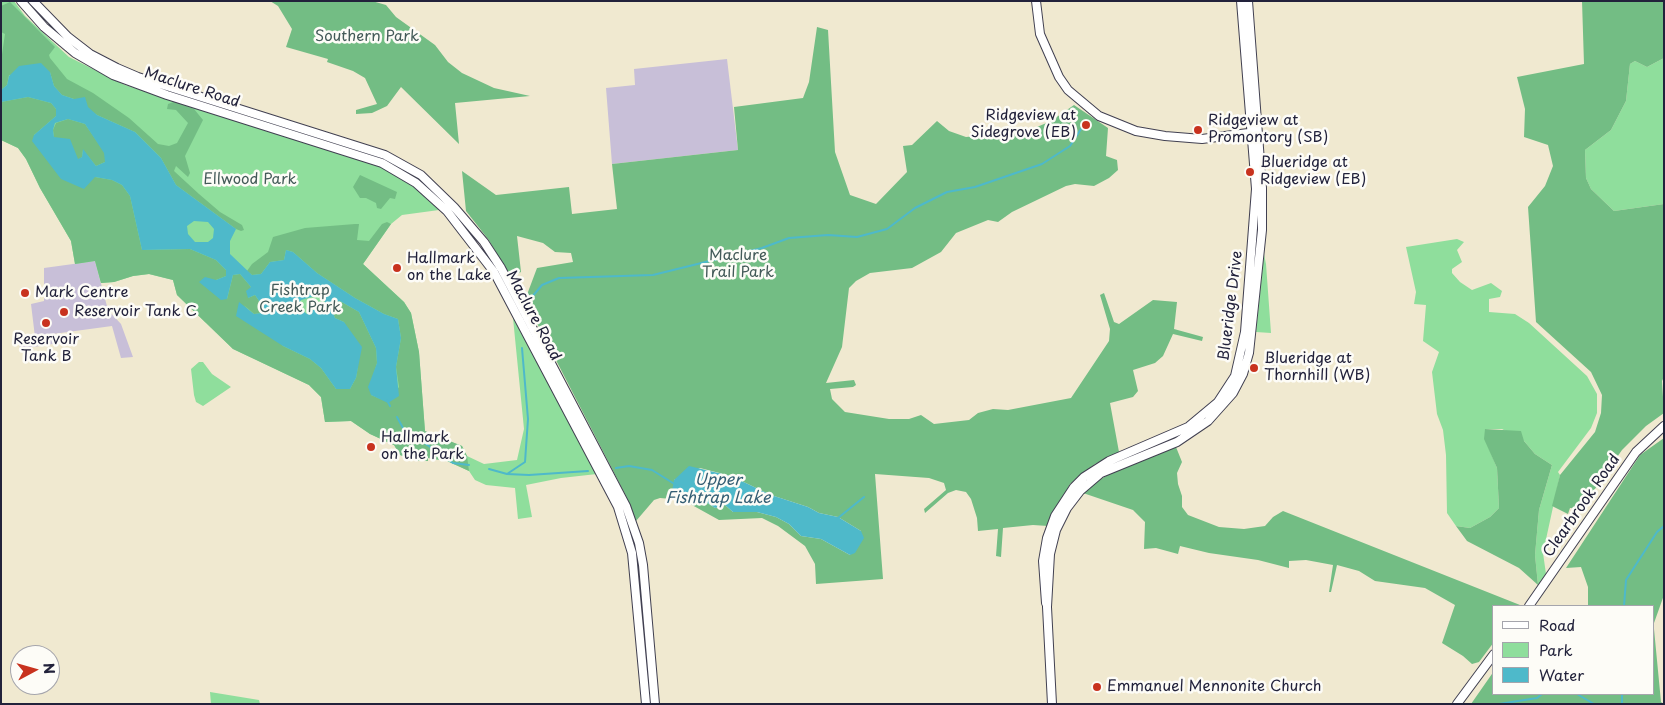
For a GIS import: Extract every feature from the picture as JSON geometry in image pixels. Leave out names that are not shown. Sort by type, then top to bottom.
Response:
[{"type":"main road","name":"Maclure Road","points":[[21,1],[44,27],[75,53],[113,76],[167,96],[382,163],[416,183],[452,216],[494,272],[618,507],[628,536],[636,589],[646,704]]},
{"type":"main road","name":"Maclure Road","points":[[33,1],[68,37],[90,54],[117,68],[224,104],[385,154],[421,175],[464,217],[501,268],[605,464],[634,526],[642,565],[655,704]]},
{"type":"main road","points":[[1036,1],[1042,41],[1059,77],[1075,96],[1100,116],[1136,131],[1165,136],[1202,139],[1255,132]]},
{"type":"main road","name":"Blueridge Drive","points":[[1052,704],[1047,607],[1050,554],[1056,530],[1067,508],[1089,482],[1112,467],[1177,442],[1192,433],[1223,406],[1242,374],[1251,333],[1262,230],[1262,188],[1242,1]]},
{"type":"main road","name":"Blueridge Drive","points":[[1248,1],[1255,132]]},
{"type":"main road","points":[[302,137],[312,135],[336,143],[343,140]]},
{"type":"main road","name":"Clearbrook Road","points":[[1530,605],[1636,452],[1664,426]]},
{"type":"main road","points":[[1457,704],[1492,657]]},
{"type":"shaded area","points":[[727,59],[738,150],[612,164],[606,88],[635,85],[634,69]]},
{"type":"shaded area","points":[[95,261],[108,310],[121,324],[133,357],[121,358],[112,326],[53,334],[53,344],[20,349],[19,339],[35,337],[31,304],[44,301],[44,268]]},
{"type":"green space","name":"Fishtrap Creek Park","points":[[1,1],[14,1],[25,16],[69,57],[125,85],[377,165],[411,184],[439,210],[402,215],[391,224],[363,264],[404,302],[411,313],[419,352],[425,432],[462,446],[467,456],[484,464],[517,460],[524,429],[513,318],[597,474],[561,478],[526,485],[532,517],[518,519],[515,488],[486,485],[475,480],[469,471],[447,461],[428,458],[428,461],[417,461],[400,455],[394,445],[370,434],[351,421],[325,422],[321,397],[309,385],[233,349],[177,295],[173,280],[149,274],[101,283],[95,261],[75,264],[71,241],[40,188],[26,159],[18,148],[1,140]]},
{"type":"green space","name":"Southern Park","points":[[270,1],[372,1],[386,5],[396,17],[435,45],[448,62],[462,73],[494,88],[530,96],[455,103],[459,144],[401,87],[387,106],[372,113],[356,114],[356,110],[377,104],[365,78],[353,71],[327,62],[328,59],[286,47],[292,29],[278,6]]},
{"type":"green space","points":[[1582,1],[1664,1],[1664,58],[1647,67],[1635,61],[1630,64],[1626,101],[1611,130],[1585,150],[1586,178],[1591,189],[1614,211],[1664,204],[1664,377],[1662,381],[1664,413],[1646,426],[1622,450],[1581,509],[1570,508],[1568,514],[1552,506],[1560,475],[1595,432],[1601,413],[1602,395],[1591,372],[1536,322],[1528,207],[1545,186],[1553,166],[1548,145],[1524,137],[1525,109],[1517,77],[1584,64]]},
{"type":"green space","points":[[10,2],[55,47],[49,55],[50,58],[67,79],[93,93],[129,118],[158,144],[169,146],[177,143],[188,123],[176,110],[167,109],[168,104],[176,101],[194,109],[203,120],[185,156],[190,173],[188,177],[176,166],[174,171],[220,212],[242,225],[244,230],[236,229],[176,185],[161,158],[135,132],[97,115],[74,99],[62,95],[54,86],[50,72],[9,75],[7,85],[1,90],[1,61],[5,34],[1,32],[1,6]]},
{"type":"green space","name":"Maclure Trail Park","points":[[817,27],[828,30],[835,152],[850,195],[876,204],[907,172],[903,146],[912,145],[937,121],[949,131],[966,137],[986,135],[987,137],[1030,130],[1051,121],[1074,105],[1108,128],[1106,156],[1117,160],[1118,170],[1109,178],[1094,186],[1075,184],[1066,186],[1012,212],[998,222],[988,220],[956,233],[941,252],[912,268],[870,273],[856,281],[849,288],[842,347],[826,383],[854,380],[856,385],[853,387],[830,389],[832,399],[845,412],[889,419],[909,419],[921,415],[934,424],[969,420],[978,413],[993,409],[1008,410],[1071,398],[1109,341],[1110,329],[1100,295],[1104,293],[1114,322],[1119,324],[1153,300],[1177,302],[1174,329],[1203,337],[1202,341],[1173,334],[1163,356],[1155,363],[1133,370],[1138,391],[1133,397],[1110,403],[1119,452],[1095,464],[1070,484],[1048,526],[1033,525],[1003,528],[1001,557],[996,556],[998,529],[978,531],[977,518],[971,499],[966,492],[956,490],[948,493],[925,513],[924,509],[946,490],[944,483],[929,478],[875,474],[883,579],[816,584],[815,564],[805,546],[778,526],[762,518],[719,520],[683,500],[660,498],[654,500],[636,521],[626,496],[525,300],[537,268],[573,262],[571,253],[555,252],[543,243],[517,236],[521,272],[511,277],[488,239],[466,211],[462,171],[496,195],[569,187],[572,214],[617,209],[612,164],[738,150],[734,107],[803,98],[809,82]],"holes":[[[700,468],[731,476],[771,495],[808,507],[819,513],[838,517],[861,531],[850,555],[821,539],[801,536],[789,524],[776,517],[757,512],[733,512],[725,505],[715,508],[691,492],[674,485],[674,480]]]},
{"type":"green space","points":[[1664,58],[1664,204],[1614,211],[1591,189],[1586,178],[1585,150],[1611,130],[1626,101],[1630,64],[1635,61],[1647,67]]},
{"type":"green space","points":[[28,97],[51,103],[56,109],[56,116],[34,135],[95,177],[112,180],[122,185],[130,196],[142,250],[190,249],[216,260],[226,270],[226,276],[216,280],[227,299],[233,275],[240,274],[251,287],[248,298],[255,295],[264,308],[263,313],[254,314],[244,305],[283,346],[310,359],[321,368],[336,389],[350,389],[356,378],[358,366],[344,322],[335,318],[331,308],[334,303],[340,301],[359,312],[376,348],[377,363],[372,380],[371,395],[388,402],[399,387],[396,367],[401,338],[398,319],[384,314],[355,298],[317,273],[293,252],[286,250],[284,260],[270,262],[261,274],[252,275],[247,271],[252,264],[268,252],[273,237],[305,228],[359,224],[357,240],[369,241],[382,224],[387,222],[391,224],[363,264],[404,302],[411,313],[419,352],[425,431],[462,446],[467,456],[469,471],[447,461],[428,458],[428,461],[417,461],[400,455],[394,445],[370,434],[351,421],[325,422],[321,397],[309,385],[233,349],[177,295],[173,280],[149,274],[101,283],[95,261],[75,264],[71,241],[40,188],[26,159],[18,148],[1,140],[1,102]]},
{"type":"green space","points":[[68,119],[85,124],[105,153],[105,162],[96,166],[83,150],[82,157],[78,160],[54,137],[53,130],[56,123]]},
{"type":"green space","points":[[360,175],[397,192],[395,199],[390,198],[381,209],[377,208],[376,203],[366,198],[360,198],[353,187]]},
{"type":"green space","points":[[1457,239],[1464,242],[1457,250],[1462,262],[1452,269],[1452,273],[1460,282],[1472,290],[1491,283],[1502,291],[1500,297],[1489,299],[1489,312],[1515,314],[1529,323],[1587,376],[1597,394],[1597,413],[1591,428],[1558,472],[1560,475],[1543,553],[1546,574],[1538,585],[1535,555],[1539,510],[1552,465],[1535,454],[1524,441],[1502,429],[1485,429],[1485,439],[1497,468],[1499,508],[1490,517],[1470,528],[1456,526],[1447,513],[1446,455],[1443,430],[1437,414],[1432,372],[1439,352],[1423,341],[1426,305],[1414,304],[1416,292],[1406,247]]},
{"type":"green space","points":[[1264,254],[1266,264],[1271,333],[1256,332]]},
{"type":"green space","points":[[199,362],[203,362],[212,374],[231,387],[203,406],[196,402],[191,369]]},
{"type":"green space","points":[[1485,429],[1521,431],[1524,441],[1535,454],[1552,465],[1539,510],[1535,555],[1538,585],[1519,568],[1467,541],[1456,526],[1470,528],[1490,517],[1499,508],[1497,468],[1484,439]]},
{"type":"green space","points":[[1664,438],[1664,595],[1655,620],[1655,605],[1588,605],[1588,587],[1581,567],[1566,568],[1640,455]]},
{"type":"green space","points":[[1176,447],[1182,462],[1177,473],[1182,496],[1182,507],[1188,515],[1219,527],[1244,529],[1265,526],[1273,517],[1283,511],[1520,605],[1492,605],[1492,645],[1479,662],[1472,664],[1442,643],[1455,605],[1425,588],[1375,581],[1359,571],[1337,565],[1331,592],[1329,592],[1333,565],[1306,560],[1289,561],[1289,568],[1258,560],[1209,553],[1180,546],[1178,554],[1156,548],[1144,549],[1145,522],[1133,510],[1083,493],[1093,484],[1114,471]]},
{"type":"green space","points":[[1655,639],[1661,702],[1664,704],[1471,704],[1492,674],[1492,695],[1655,695]]},
{"type":"green space","points":[[210,692],[259,700],[260,704],[211,704]]},
{"type":"water","points":[[41,63],[50,72],[54,86],[62,95],[74,99],[85,97],[88,107],[97,115],[135,132],[161,158],[176,185],[236,229],[230,241],[230,254],[252,275],[261,274],[270,262],[284,260],[286,250],[293,252],[317,273],[355,298],[384,314],[398,319],[401,338],[396,367],[399,396],[388,403],[371,395],[368,387],[377,363],[376,348],[359,312],[340,301],[334,303],[331,308],[335,318],[344,322],[362,347],[356,378],[350,389],[336,389],[321,368],[310,359],[283,346],[236,316],[239,302],[254,314],[262,313],[264,308],[255,295],[248,298],[246,291],[251,287],[240,274],[233,275],[227,299],[221,300],[199,282],[205,277],[216,280],[226,276],[226,270],[216,260],[190,249],[142,250],[130,196],[122,185],[112,180],[95,177],[84,189],[61,179],[32,141],[34,135],[56,116],[56,109],[51,103],[28,97],[1,102],[1,90],[7,85],[9,76],[19,66]],"holes":[[[68,119],[85,124],[104,153],[105,162],[96,166],[83,149],[82,157],[78,159],[70,139],[54,137],[55,123]],[[194,221],[208,222],[214,229],[213,238],[208,242],[195,242],[188,234],[187,226]],[[318,295],[324,298],[326,307],[319,310],[310,310],[307,314],[297,307],[301,300]]]},
{"type":"water","name":"Upper Fishtrap Lake","points":[[689,466],[731,476],[771,495],[808,507],[819,513],[838,517],[861,531],[864,538],[855,553],[850,555],[821,539],[801,536],[789,524],[776,517],[757,512],[733,512],[725,505],[715,508],[691,492],[682,495],[672,491],[674,480]]},
{"type":"waterway","points":[[532,297],[542,285],[559,278],[653,275],[762,248],[789,238],[828,235],[857,237],[887,229],[915,208],[947,192],[975,187],[1042,164],[1070,146],[1081,129]]},
{"type":"waterway","points":[[507,474],[525,462],[528,419],[522,348]]},
{"type":"waterway","points":[[387,400],[390,406]]},
{"type":"waterway","points":[[397,417],[403,428],[453,463],[469,465]]},
{"type":"waterway","points":[[616,468],[629,466],[652,470],[676,485]]},
{"type":"waterway","points":[[489,469],[507,474],[529,475],[588,471]]},
{"type":"waterway","points":[[838,518],[864,497]]},
{"type":"waterway","points":[[1624,605],[1626,580],[1657,532],[1664,526]]},
{"type":"waterway","points":[[1499,704],[1537,698],[1541,695]]},
{"type":"waterway","points":[[1579,695],[1594,704]]},
{"type":"waterway","points":[[1622,695],[1622,704]]},
{"type":"place","name":"Ridgeview at Sidegrove (EB)","points":[[1086,125]]},
{"type":"place","name":"Ridgeview at Promontory (SB)","points":[[1198,130]]},
{"type":"place","name":"Blueridge at Ridgeview (EB)","points":[[1250,172]]},
{"type":"place","name":"Hallmark on the Lake","points":[[397,268]]},
{"type":"place","name":"Mark Centre","points":[[25,293]]},
{"type":"place","name":"Reservoir Tank C","points":[[64,312]]},
{"type":"place","name":"Reservoir Tank B","points":[[46,323]]},
{"type":"place","name":"Blueridge at Thornhill (WB)","points":[[1254,368]]},
{"type":"place","name":"Hallmark on the Park","points":[[371,447]]},
{"type":"place","name":"Emmanuel Mennonite Church","points":[[1097,687]]},
{"type":"park label","name":"Ellwood Park","points":[[250,180]]}]
